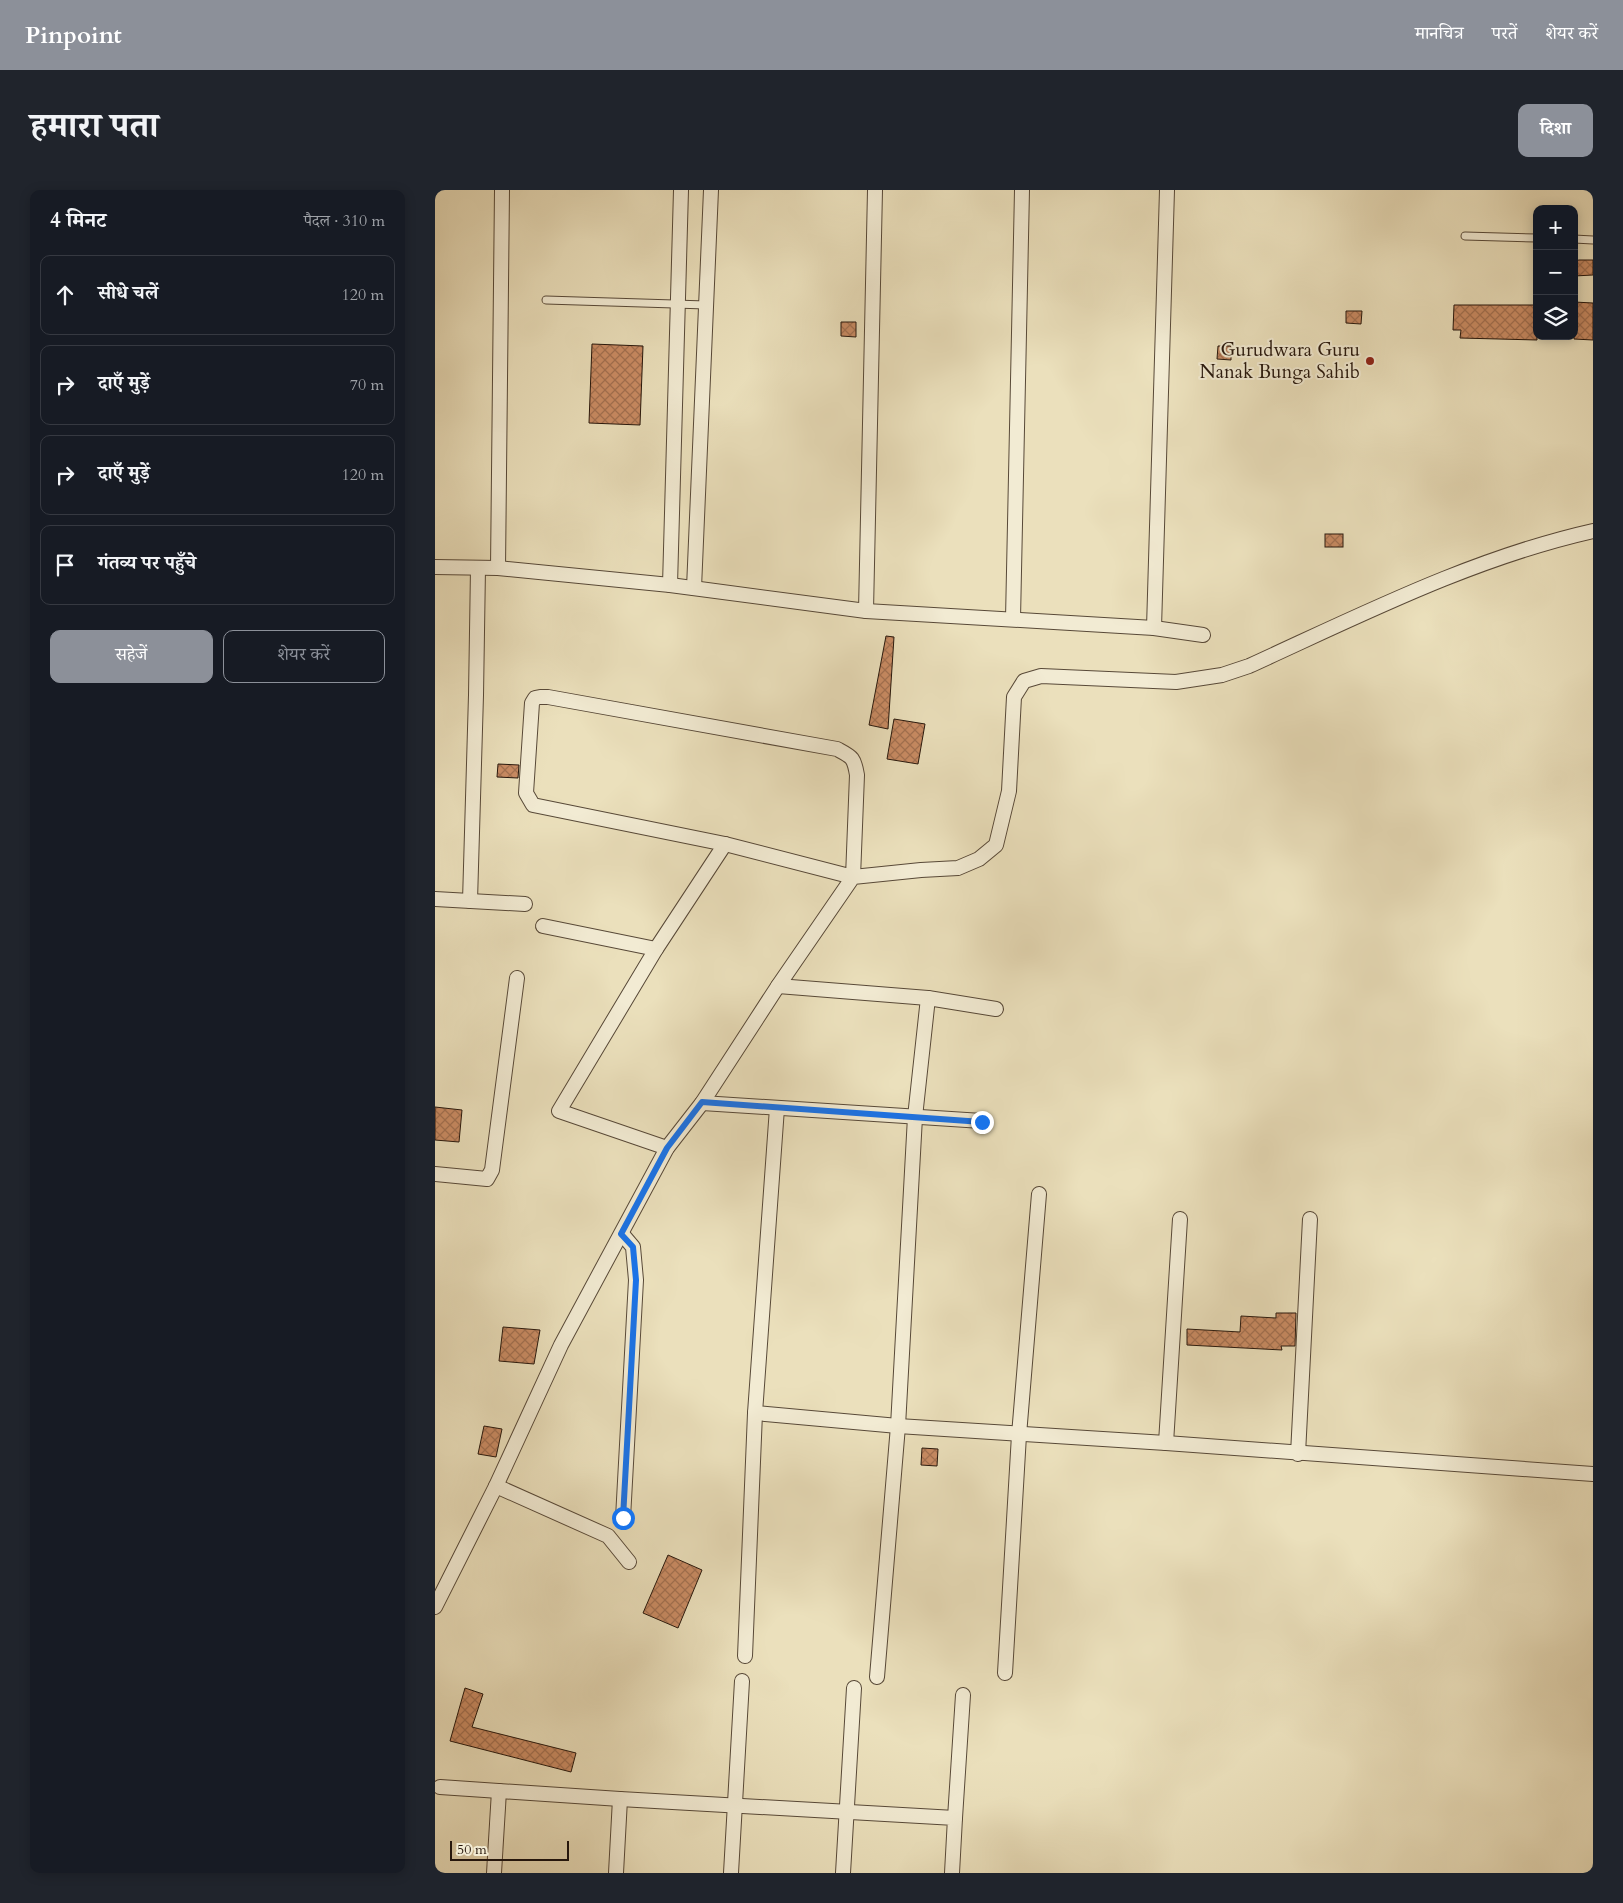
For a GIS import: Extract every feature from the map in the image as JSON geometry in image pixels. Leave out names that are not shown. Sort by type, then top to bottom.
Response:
[{"type":"street","points":[[498,568],[502,190]]},
{"type":"street","points":[[670,584],[681,190]]},
{"type":"street","points":[[694,588],[711,190]]},
{"type":"street","points":[[865,610],[875,190]]},
{"type":"street","points":[[1013,619],[1021,190]]},
{"type":"street","points":[[1154,628],[1167,190]]},
{"type":"street","points":[[435,1607],[496,1486],[561,1345],[667,1148],[702,1102],[778,986],[853,877],[857,775],[855,762],[851,757],[837,750],[808,744],[548,697],[535,698],[532,703],[526,793],[533,805],[725,844],[853,877],[958,868],[979,860],[996,845],[1009,790],[1014,697],[1024,681],[1041,676],[1176,682],[1222,675],[1249,666],[1409,592],[1505,556],[1593,531]]},
{"type":"street","points":[[435,567],[498,568],[670,584],[865,610],[1154,628],[1203,635]]},
{"type":"street","points":[[469,901],[478,568]]},
{"type":"street","points":[[667,1148],[559,1111],[656,949],[725,844]]},
{"type":"street","points":[[435,899],[525,904]]},
{"type":"street","points":[[543,926],[656,949]]},
{"type":"street","points":[[435,1174],[487,1179],[493,1170],[517,978]]},
{"type":"street","points":[[778,986],[927,998],[996,1009]]},
{"type":"street","points":[[877,1677],[898,1426],[915,1117],[927,998]]},
{"type":"street","points":[[702,1102],[982,1122]]},
{"type":"street","points":[[745,1656],[755,1413],[777,1108]]},
{"type":"street","points":[[1005,1673],[1019,1435],[1039,1194]]},
{"type":"street","points":[[1166,1443],[1180,1219]]},
{"type":"street","points":[[1298,1454],[1310,1219]]},
{"type":"street","points":[[621,1234],[633,1247],[636,1280],[623,1518]]},
{"type":"street","points":[[755,1413],[1019,1435],[1166,1443],[1593,1474]]},
{"type":"street","points":[[496,1486],[608,1536],[629,1562]]},
{"type":"street","points":[[731,1873],[742,1681]]},
{"type":"street","points":[[843,1873],[854,1688]]},
{"type":"street","points":[[952,1873],[963,1694]]},
{"type":"street","points":[[440,1787],[620,1800],[955,1818]]},
{"type":"street","points":[[493,1873],[499,1791]]},
{"type":"street","points":[[616,1873],[620,1800]]},
{"type":"lane","points":[[1465,236],[1533,238]]},
{"type":"lane","points":[[1578,239],[1593,240]]},
{"type":"lane","points":[[546,300],[707,305]]},
{"type":"building","points":[[1578,260],[1593,260],[1593,275],[1578,276]]},
{"type":"building","points":[[1578,302],[1593,303],[1593,340],[1578,339]]},
{"type":"building","points":[[1454,305],[1533,305],[1533,340],[1460,338],[1461,330],[1453,330]]},
{"type":"building","points":[[1346,311],[1362,311],[1361,324],[1346,323]]},
{"type":"building","points":[[841,322],[856,322],[856,337],[841,336]]},
{"type":"building","points":[[592,344],[643,346],[640,425],[589,423]]},
{"type":"building","points":[[1218,346],[1231,346],[1231,360],[1217,359]]},
{"type":"building","points":[[1325,534],[1343,534],[1343,547],[1325,547]]},
{"type":"building","points":[[886,636],[894,637],[888,729],[869,725]]},
{"type":"building","points":[[894,719],[925,724],[918,764],[887,759]]},
{"type":"building","points":[[498,764],[519,765],[518,778],[497,777]]},
{"type":"building","points":[[435,1107],[462,1110],[459,1142],[435,1140]]},
{"type":"building","points":[[1276,1313],[1296,1313],[1295,1346],[1281,1346],[1282,1350],[1187,1345],[1187,1329],[1240,1332],[1241,1316],[1276,1318]]},
{"type":"building","points":[[503,1327],[540,1330],[534,1364],[499,1361]]},
{"type":"building","points":[[484,1426],[502,1429],[496,1457],[478,1454]]},
{"type":"building","points":[[922,1448],[938,1449],[937,1466],[921,1465]]},
{"type":"building","points":[[668,1555],[702,1570],[678,1628],[643,1613]]},
{"type":"building","points":[[465,1688],[483,1694],[472,1727],[576,1753],[571,1772],[450,1741]]},
{"type":"place","name":"Gurudwara Guru Nanak Bunga Sahib","points":[[1370,361]]},
{"type":"route","points":[[623,1518],[636,1280],[633,1247],[621,1234],[667,1148],[702,1102],[982,1122]]}]
